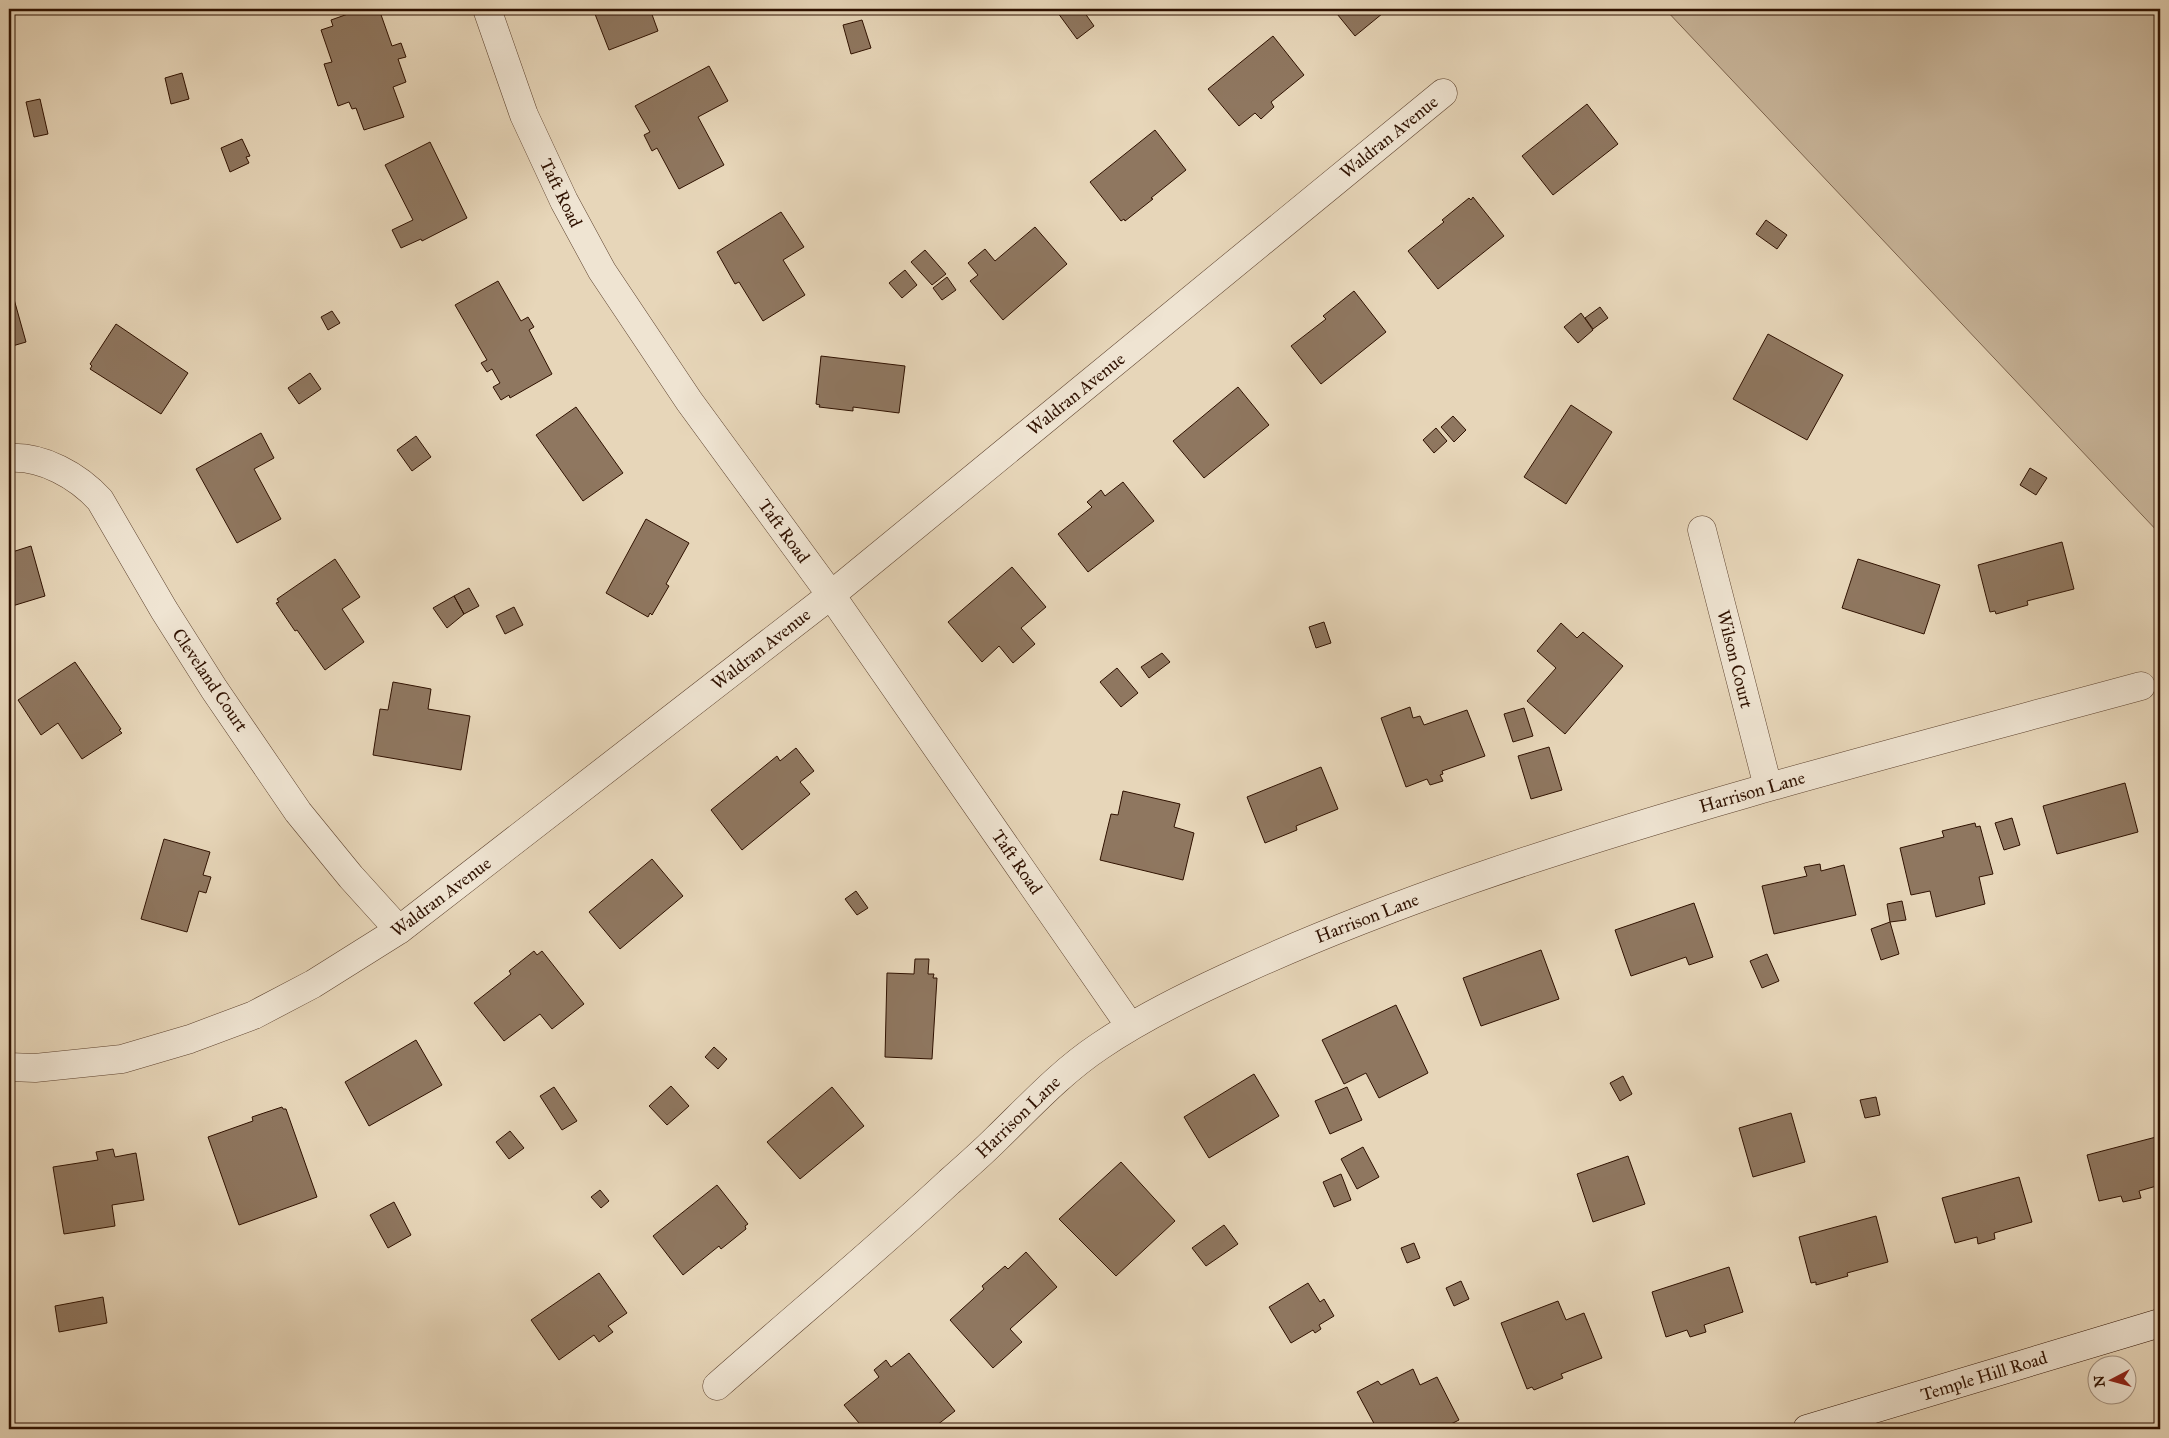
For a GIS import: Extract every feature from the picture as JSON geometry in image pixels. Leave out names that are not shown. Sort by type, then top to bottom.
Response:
[{"type":"street","name":"Taft Road","points":[[487,9],[524,115],[564,201],[602,271],[689,401],[831,595],[1130,1026]]},
{"type":"street","name":"Waldran Avenue","points":[[9,1067],[75,1065],[122,1059],[190,1039],[254,1015],[313,984],[400,930],[831,595],[1443,93]]},
{"type":"street","name":"Cleveland Court","points":[[9,458],[33,461],[73,476],[88,487],[100,500],[199,666],[298,812],[351,877],[400,930]]},
{"type":"street","name":"Wilson Court","points":[[1702,530],[1768,788]]},
{"type":"street","name":"Harrison Lane","points":[[717,1386],[932,1198],[1060,1077],[1130,1026],[1216,982],[1303,943],[1399,905],[1564,848],[1768,788],[2141,686]]},
{"type":"street","name":"Temple Hill Road","points":[[1807,1429],[2160,1323]]},
{"type":"shaded area","points":[[1665,9],[2160,9],[2160,534]]},
{"type":"building","points":[[362,9],[379,9],[392,46],[401,43],[406,57],[398,59],[406,82],[393,87],[404,117],[364,130],[356,108],[352,109],[349,102],[338,106],[324,64],[332,62],[321,30],[333,26],[331,20]]},
{"type":"building","points":[[593,9],[650,9],[658,31],[609,50]]},
{"type":"building","points":[[1055,9],[1082,9],[1094,26],[1077,39]]},
{"type":"building","points":[[1333,9],[1388,9],[1355,36]]},
{"type":"building","points":[[862,20],[871,48],[851,54],[843,25]]},
{"type":"building","points":[[1273,36],[1304,75],[1271,102],[1274,107],[1261,119],[1255,113],[1239,126],[1208,89]]},
{"type":"building","points":[[709,66],[728,101],[698,117],[724,165],[679,189],[657,148],[652,151],[644,135],[650,132],[635,106]]},
{"type":"building","points":[[182,73],[189,99],[171,104],[165,78]]},
{"type":"building","points":[[40,99],[48,134],[34,137],[26,102]]},
{"type":"building","points":[[1587,104],[1618,144],[1553,195],[1522,156]]},
{"type":"building","points":[[1155,130],[1186,170],[1125,221],[1124,219],[1121,221],[1090,182]]},
{"type":"building","points":[[242,139],[250,156],[246,157],[249,163],[230,172],[221,148]]},
{"type":"building","points":[[430,142],[467,218],[422,241],[421,239],[401,248],[392,230],[413,220],[385,165]]},
{"type":"building","points":[[1473,197],[1504,236],[1438,289],[1408,251],[1444,222],[1442,220],[1469,198],[1471,200]]},
{"type":"building","points":[[781,212],[804,247],[783,260],[805,295],[763,321],[739,282],[735,284],[717,252]]},
{"type":"building","points":[[1766,220],[1787,235],[1777,249],[1756,234]]},
{"type":"building","points":[[1035,227],[1067,264],[1003,320],[970,281],[978,275],[968,263],[985,249],[995,261]]},
{"type":"building","points":[[925,250],[946,274],[932,285],[911,262]]},
{"type":"building","points":[[905,270],[917,285],[902,298],[889,283]]},
{"type":"building","points":[[947,277],[956,290],[942,300],[933,288]]},
{"type":"building","points":[[498,281],[521,321],[528,317],[534,327],[529,330],[552,374],[510,398],[509,395],[501,400],[493,387],[500,383],[492,369],[487,372],[481,363],[487,360],[455,305]]},
{"type":"building","points":[[1354,291],[1386,332],[1321,384],[1291,346],[1326,319],[1323,316]]},
{"type":"building","points":[[12,292],[26,342],[9,347],[9,293]]},
{"type":"building","points":[[1600,307],[1608,318],[1593,329],[1585,318]]},
{"type":"building","points":[[332,311],[340,323],[328,330],[321,317]]},
{"type":"building","points":[[1581,313],[1593,330],[1578,343],[1564,327]]},
{"type":"building","points":[[116,324],[188,373],[161,414],[90,369],[92,366],[90,364]]},
{"type":"building","points":[[1768,334],[1843,375],[1807,440],[1733,399]]},
{"type":"building","points":[[821,356],[905,366],[899,413],[853,407],[853,411],[819,407],[820,405],[816,404]]},
{"type":"building","points":[[310,373],[321,389],[299,404],[288,388]]},
{"type":"building","points":[[1238,387],[1269,425],[1204,478],[1173,441]]},
{"type":"building","points":[[1571,405],[1612,432],[1566,504],[1524,477]]},
{"type":"building","points":[[576,407],[623,473],[583,501],[536,435]]},
{"type":"building","points":[[1453,416],[1466,430],[1454,442],[1441,427]]},
{"type":"building","points":[[1436,428],[1447,441],[1434,453],[1423,440]]},
{"type":"building","points":[[261,433],[274,458],[254,469],[281,519],[237,543],[196,469]]},
{"type":"building","points":[[416,436],[431,457],[412,471],[397,450]]},
{"type":"building","points":[[2030,468],[2047,478],[2036,495],[2020,485]]},
{"type":"building","points":[[1123,482],[1154,521],[1088,572],[1058,534],[1092,507],[1087,502],[1101,490],[1105,496]]},
{"type":"building","points":[[646,519],[689,543],[666,584],[669,586],[652,615],[650,613],[648,617],[606,593]]},
{"type":"building","points":[[2062,542],[2074,589],[2027,601],[2028,605],[1996,614],[1995,611],[1990,612],[1978,565]]},
{"type":"building","points":[[31,546],[45,596],[9,607],[9,553]]},
{"type":"building","points":[[335,559],[360,597],[342,609],[364,642],[325,670],[276,603],[279,602],[277,599]]},
{"type":"building","points":[[1858,559],[1940,585],[1924,634],[1842,608]]},
{"type":"building","points":[[1012,567],[1046,607],[1021,628],[1035,644],[1013,663],[999,646],[982,662],[948,622]]},
{"type":"building","points":[[469,588],[479,606],[464,614],[454,596]]},
{"type":"building","points":[[454,596],[464,614],[447,628],[433,608]]},
{"type":"building","points":[[514,607],[523,625],[505,634],[496,616]]},
{"type":"building","points":[[1324,622],[1331,643],[1316,648],[1309,627]]},
{"type":"building","points":[[1561,623],[1577,638],[1583,632],[1623,666],[1565,734],[1527,701],[1556,668],[1537,651]]},
{"type":"building","points":[[1162,653],[1170,662],[1149,678],[1141,667]]},
{"type":"building","points":[[75,662],[122,733],[82,759],[58,723],[41,735],[18,700]]},
{"type":"building","points":[[1117,668],[1138,693],[1121,707],[1100,682]]},
{"type":"building","points":[[393,682],[431,689],[428,709],[470,716],[461,770],[373,755],[380,709],[388,710]]},
{"type":"building","points":[[1410,707],[1413,718],[1420,716],[1424,725],[1467,710],[1485,756],[1442,771],[1443,774],[1440,775],[1443,781],[1430,785],[1427,779],[1406,787],[1381,718]]},
{"type":"building","points":[[1524,708],[1533,736],[1513,742],[1504,714]]},
{"type":"building","points":[[1549,747],[1562,790],[1531,799],[1518,756]]},
{"type":"building","points":[[796,748],[814,771],[800,782],[810,794],[742,850],[711,810],[777,756],[780,761]]},
{"type":"building","points":[[1321,767],[1338,809],[1296,826],[1297,830],[1265,843],[1247,797]]},
{"type":"building","points":[[2125,783],[2138,832],[2057,854],[2043,806]]},
{"type":"building","points":[[1123,791],[1180,804],[1174,827],[1194,833],[1183,880],[1100,860],[1111,814],[1118,815]]},
{"type":"building","points":[[2012,818],[2020,845],[2004,850],[1995,823]]},
{"type":"building","points":[[1975,823],[1976,827],[1980,826],[1993,874],[1979,877],[1985,904],[1936,917],[1930,891],[1911,895],[1900,848],[1944,837],[1942,831]]},
{"type":"building","points":[[164,839],[210,852],[203,875],[211,877],[206,893],[199,891],[187,932],[141,919]]},
{"type":"building","points":[[652,859],[683,896],[620,949],[589,912]]},
{"type":"building","points":[[1820,864],[1821,871],[1844,865],[1856,915],[1774,934],[1762,886],[1807,876],[1804,867]]},
{"type":"building","points":[[856,891],[868,908],[857,915],[845,899]]},
{"type":"building","points":[[1902,901],[1906,920],[1890,922],[1887,904]]},
{"type":"building","points":[[1694,903],[1713,957],[1689,965],[1686,957],[1631,976],[1615,930]]},
{"type":"building","points":[[1890,922],[1899,954],[1881,960],[1871,929]]},
{"type":"building","points":[[1541,950],[1559,999],[1481,1026],[1463,978]]},
{"type":"building","points":[[534,951],[537,955],[542,951],[584,1004],[552,1029],[540,1014],[504,1041],[474,1003],[511,974],[509,971]]},
{"type":"building","points":[[1767,954],[1779,981],[1762,988],[1750,961]]},
{"type":"building","points":[[915,959],[929,959],[928,974],[934,974],[933,978],[937,978],[932,1059],[885,1057],[887,973],[914,974]]},
{"type":"building","points":[[1396,1005],[1428,1073],[1379,1098],[1366,1073],[1344,1084],[1322,1040]]},
{"type":"building","points":[[416,1040],[442,1085],[369,1126],[345,1082]]},
{"type":"building","points":[[714,1047],[727,1059],[718,1069],[705,1057]]},
{"type":"building","points":[[1254,1074],[1279,1116],[1209,1158],[1184,1117]]},
{"type":"building","points":[[1623,1076],[1632,1094],[1620,1101],[1610,1083]]},
{"type":"building","points":[[671,1086],[689,1106],[667,1125],[649,1106]]},
{"type":"building","points":[[554,1087],[577,1121],[562,1130],[540,1096]]},
{"type":"building","points":[[832,1087],[864,1126],[800,1179],[767,1142]]},
{"type":"building","points":[[1347,1087],[1362,1120],[1330,1134],[1315,1101]]},
{"type":"building","points":[[1876,1097],[1880,1115],[1865,1118],[1860,1100]]},
{"type":"building","points":[[282,1107],[286,1109],[317,1197],[239,1225],[208,1137],[253,1121],[252,1117]]},
{"type":"building","points":[[1791,1113],[1805,1162],[1753,1177],[1739,1128]]},
{"type":"building","points":[[510,1131],[524,1148],[509,1159],[496,1142]]},
{"type":"building","points":[[2160,1136],[2160,1185],[2139,1191],[2141,1198],[2123,1202],[2121,1196],[2099,1201],[2087,1155]]},
{"type":"building","points":[[1363,1147],[1379,1177],[1357,1189],[1341,1159]]},
{"type":"building","points":[[113,1149],[115,1157],[136,1153],[144,1200],[112,1205],[115,1226],[64,1234],[53,1167],[98,1160],[96,1152]]},
{"type":"building","points":[[1628,1156],[1645,1204],[1593,1222],[1577,1174]]},
{"type":"building","points":[[1121,1162],[1175,1221],[1116,1276],[1059,1219]]},
{"type":"building","points":[[1341,1174],[1351,1200],[1334,1207],[1323,1182]]},
{"type":"building","points":[[2019,1177],[2032,1222],[1994,1233],[1995,1239],[1978,1244],[1977,1237],[1955,1243],[1942,1198]]},
{"type":"building","points":[[717,1185],[748,1224],[745,1226],[746,1229],[721,1249],[719,1246],[683,1275],[653,1236]]},
{"type":"building","points":[[600,1190],[609,1201],[601,1208],[591,1197]]},
{"type":"building","points":[[394,1202],[411,1235],[388,1248],[370,1215]]},
{"type":"building","points":[[1876,1216],[1888,1262],[1847,1273],[1848,1276],[1816,1285],[1816,1282],[1811,1283],[1799,1237]]},
{"type":"building","points":[[1224,1225],[1238,1244],[1206,1266],[1192,1248]]},
{"type":"building","points":[[1414,1243],[1420,1258],[1407,1263],[1401,1248]]},
{"type":"building","points":[[1026,1252],[1057,1287],[1010,1329],[1022,1342],[993,1368],[950,1320],[984,1289],[982,1286],[1005,1266],[1008,1269]]},
{"type":"building","points":[[1729,1267],[1743,1312],[1704,1325],[1706,1332],[1690,1337],[1687,1330],[1666,1337],[1652,1292]]},
{"type":"building","points":[[599,1273],[627,1313],[608,1326],[613,1332],[599,1342],[594,1335],[559,1360],[531,1320]]},
{"type":"building","points":[[1461,1281],[1469,1299],[1454,1306],[1446,1288]]},
{"type":"building","points":[[1308,1283],[1320,1302],[1324,1299],[1334,1316],[1319,1325],[1321,1329],[1315,1333],[1313,1330],[1291,1343],[1269,1307]]},
{"type":"building","points":[[103,1297],[107,1323],[59,1332],[55,1306]]},
{"type":"building","points":[[1558,1301],[1566,1320],[1584,1313],[1602,1358],[1561,1374],[1563,1378],[1534,1390],[1532,1387],[1527,1389],[1501,1323]]},
{"type":"building","points":[[909,1353],[955,1411],[932,1429],[864,1429],[844,1405],[879,1377],[874,1370],[886,1360],[891,1367]]},
{"type":"building","points":[[1413,1369],[1420,1385],[1437,1377],[1459,1420],[1441,1429],[1377,1429],[1357,1392],[1378,1381],[1381,1385]]}]
